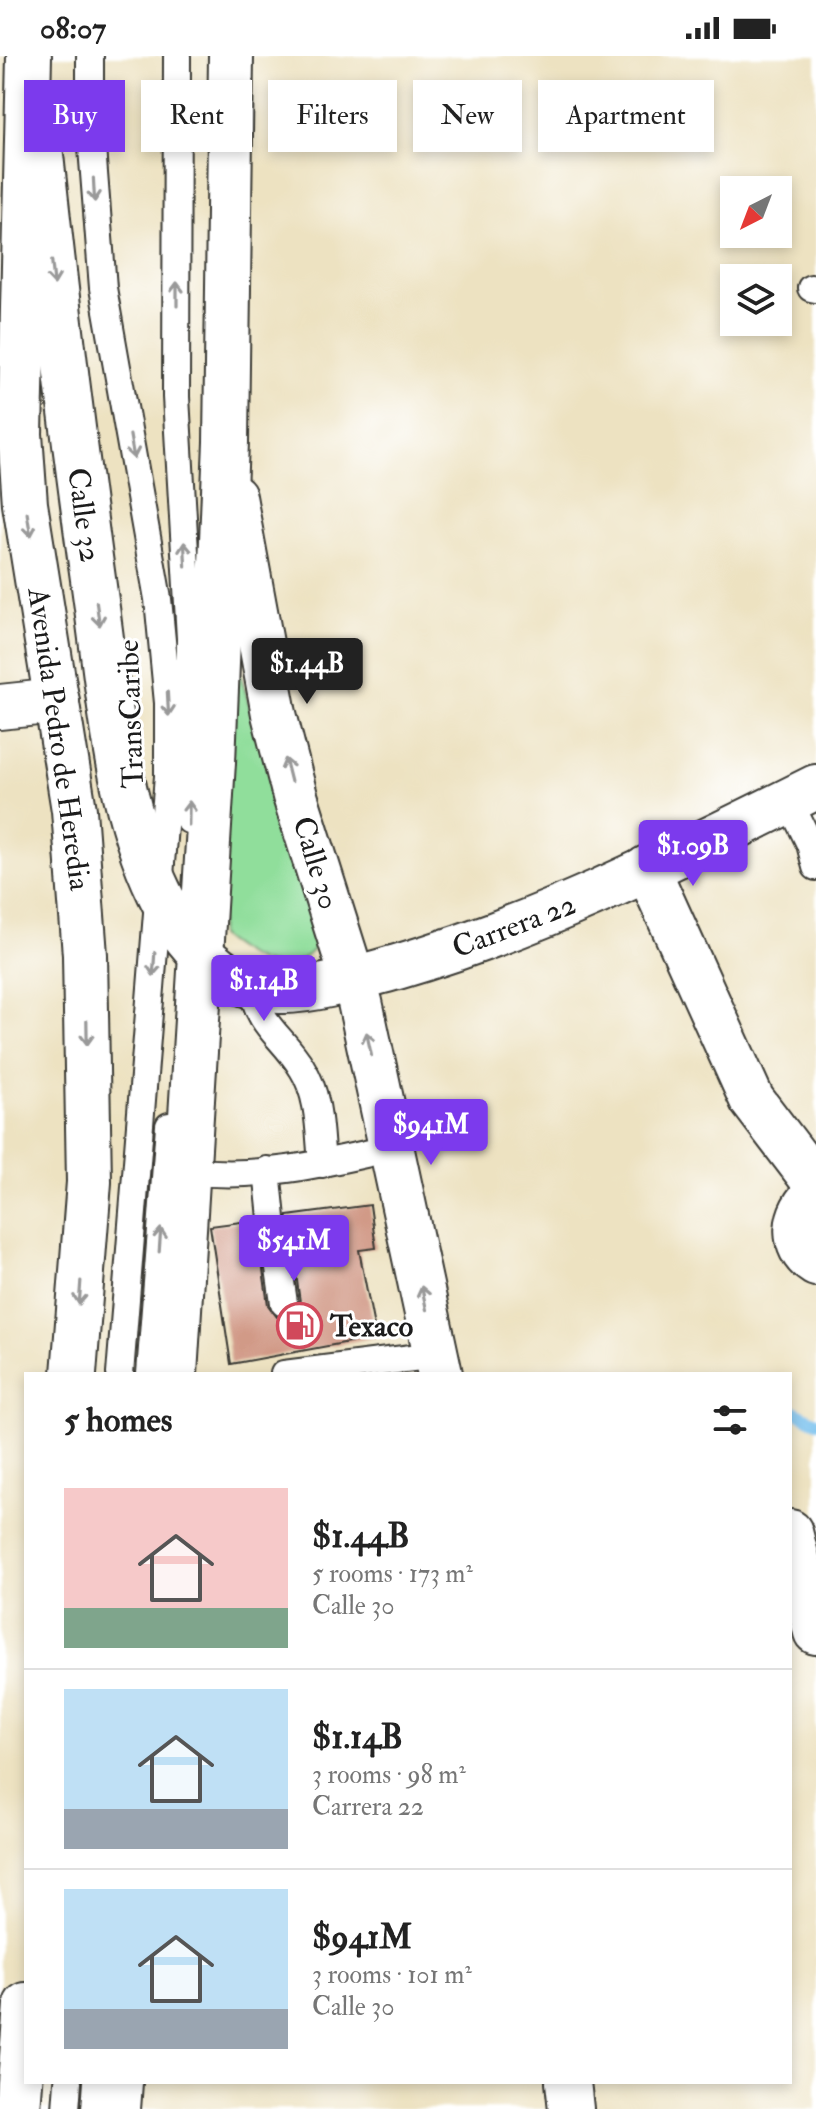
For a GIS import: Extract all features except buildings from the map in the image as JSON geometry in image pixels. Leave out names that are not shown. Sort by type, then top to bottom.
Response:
[{"type":"main road","name":"Avenida Pedro de Heredia","points":[[30,56],[20,434],[25,504],[57,701],[79,868],[89,1093],[89,1182],[74,1372]]},
{"type":"main road","name":"Calle 32","points":[[30,56],[63,367],[112,716],[129,807],[160,894],[192,944]]},
{"type":"main road","points":[[175,1372],[190,1171],[192,944],[226,442],[231,56]]},
{"type":"main road","name":"Calle 30","points":[[226,442],[256,628],[274,714],[295,796],[352,979],[438,1364]]},
{"type":"main road","points":[[0,707],[57,701]]},
{"type":"main road","name":"Carrera 22","points":[[192,944],[233,979],[252,985],[286,991],[352,979],[516,928],[802,794]]},
{"type":"main road","points":[[647,868],[752,1100],[816,1184]]},
{"type":"main road","points":[[816,1194],[805,1203],[797,1221],[798,1241],[808,1259],[816,1264]]},
{"type":"main road","points":[[792,1540],[816,1632]]},
{"type":"main road","points":[[18,2109],[24,2031]]},
{"type":"main road","points":[[118,2109],[120,2084]]},
{"type":"main road","points":[[568,2084],[571,2109]]},
{"type":"lane","name":"TransCaribe","points":[[90,56],[91,137],[103,288],[158,599],[168,703],[168,776],[160,894],[120,1372]]},
{"type":"lane","name":"TransCaribe","points":[[150,1372],[192,944],[190,638],[176,397],[177,56]]},
{"type":"lane","points":[[802,794],[816,867]]},
{"type":"lane","points":[[252,985],[255,1008],[302,1068],[313,1091],[322,1164]]},
{"type":"lane","points":[[190,1171],[211,1174],[322,1164],[392,1148]]},
{"type":"lane","points":[[267,1170],[272,1218]]},
{"type":"lane","points":[[278,1261],[284,1303]]},
{"type":"lane","points":[[289,1366],[438,1364]]},
{"type":"lane","points":[[66,2109],[68,2084]]},
{"type":"lane","points":[[95,2109],[97,2084]]},
{"type":"green space","points":[[233,648],[318,944],[294,963],[268,964],[256,960],[219,936]]},
{"type":"waterway","points":[[792,1410],[816,1422]]},
{"type":"place","name":"Texaco","points":[[299,1326]]}]
